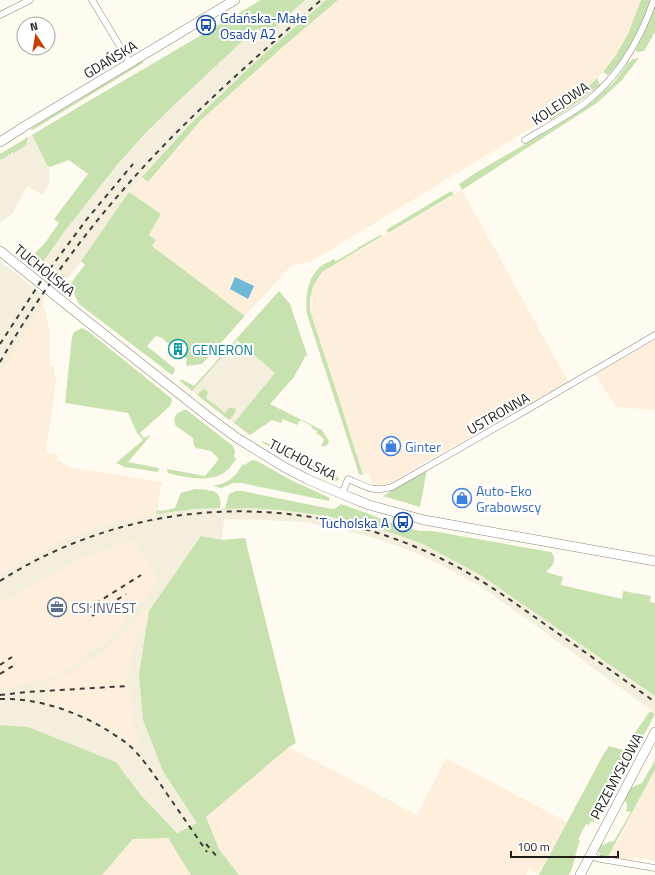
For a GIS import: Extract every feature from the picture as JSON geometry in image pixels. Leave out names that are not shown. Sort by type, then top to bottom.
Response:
[{"type":"main road","name":"GDAŃSKA","points":[[0,142],[235,0]]},
{"type":"main road","name":"TUCHOLSKA","points":[[1,252],[236,438],[307,479],[382,509],[424,520],[655,561]]},
{"type":"main road","name":"PRZEMYSŁOWA","points":[[580,875],[655,732]]},
{"type":"street","points":[[0,15],[30,0]]},
{"type":"street","points":[[92,0],[130,63]]},
{"type":"street","name":"KOLEJOWA","points":[[525,140],[577,109],[604,87],[625,61],[632,49],[647,20],[654,0]]},
{"type":"street","name":"USTRONNA","points":[[342,494],[348,479],[375,490],[392,487],[655,336]]},
{"type":"street","points":[[590,856],[601,860],[655,868]]},
{"type":"shaded area","points":[[305,0],[326,0],[254,63],[188,125],[129,192],[59,290],[36,272],[64,232],[117,165],[172,107],[259,27],[265,36]]},
{"type":"shaded area","points":[[338,0],[641,0],[628,34],[616,55],[602,73],[571,104],[310,262],[291,266],[245,316],[152,246],[149,235],[161,214],[129,192],[142,177],[149,182],[201,120]]},
{"type":"shaded area","points":[[32,135],[47,165],[50,167],[49,183],[43,195],[27,186],[13,213],[0,223],[0,160],[28,142],[28,137]]},
{"type":"shaded area","points":[[462,190],[569,383],[423,463],[391,483],[373,486],[369,473],[363,475],[310,311],[312,287],[322,272]]},
{"type":"shaded area","points":[[0,262],[45,296],[43,303],[50,332],[50,366],[54,366],[54,375],[56,379],[46,452],[58,455],[57,459],[71,468],[162,482],[156,514],[195,509],[220,508],[281,510],[342,519],[386,531],[423,544],[482,576],[655,696],[655,713],[479,585],[421,555],[378,539],[337,528],[302,522],[224,519],[222,540],[201,536],[197,823],[178,833],[140,794],[116,762],[28,727],[0,725]]},
{"type":"shaded area","points":[[43,303],[50,332],[50,366],[54,366],[54,375],[56,379],[45,452],[58,455],[57,459],[71,468],[162,482],[156,514],[113,523],[69,537],[12,567],[0,576],[0,372]]},
{"type":"shaded area","points":[[655,339],[655,410],[616,407],[595,374]]},
{"type":"shaded area","points":[[237,340],[275,373],[234,423],[192,391]]},
{"type":"shaded area","points":[[134,539],[158,578],[141,604],[102,645],[56,677],[0,689],[0,603],[82,558]]},
{"type":"shaded area","points":[[144,609],[149,611],[147,623],[138,633],[126,684],[130,684],[134,723],[139,742],[133,745],[108,727],[92,719],[61,706],[48,703],[47,683],[69,674],[99,654],[125,631]]},
{"type":"shaded area","points":[[289,747],[417,815],[446,758],[567,822],[539,875],[528,870],[526,875],[239,875],[219,849],[206,817]]},
{"type":"shaded area","points":[[655,770],[655,861],[634,857],[633,861],[609,857]]},
{"type":"shaded area","points":[[168,838],[191,875],[102,875],[133,839]]},
{"type":"green space","points":[[261,0],[305,0],[265,36],[258,28],[172,107],[117,165],[64,232],[43,262],[33,256],[35,256],[35,253],[44,244],[59,223],[54,219],[88,174],[69,160],[50,167],[47,165],[32,135]]},
{"type":"green space","points":[[326,0],[338,0],[201,120],[148,182],[142,177],[189,125],[254,63]]},
{"type":"green space","points":[[641,0],[650,0],[643,21],[634,40],[608,75],[603,72],[616,55],[628,34]]},
{"type":"green space","points":[[655,5],[655,32],[644,51],[637,52],[636,49],[647,27]]},
{"type":"green space","points":[[639,58],[621,81],[597,103],[462,190],[459,184],[590,104],[615,81],[628,63],[633,59]]},
{"type":"green space","points":[[143,61],[143,63],[31,131],[32,128]]},
{"type":"green space","points":[[597,78],[600,85],[551,120],[549,117],[571,104]]},
{"type":"green space","points":[[28,137],[27,143],[24,146],[14,153],[11,152],[11,155],[8,154],[7,157],[5,156],[4,159],[1,158],[0,160],[0,154]]},
{"type":"green space","points":[[451,191],[454,194],[388,233],[386,230]]},
{"type":"green space","points":[[129,192],[161,214],[149,235],[156,240],[152,246],[245,316],[202,364],[187,366],[187,359],[162,338],[156,336],[147,346],[174,368],[175,371],[172,375],[79,304],[71,285],[73,280],[85,265],[81,261]]},
{"type":"green space","points":[[380,235],[382,236],[322,272],[313,286],[310,300],[310,311],[363,475],[361,475],[359,474],[307,314],[306,302],[311,279],[320,267],[334,259],[336,261]]},
{"type":"green space","points":[[279,291],[290,304],[308,357],[306,355],[294,377],[270,404],[322,430],[329,441],[325,446],[321,446],[324,440],[316,433],[317,431],[311,428],[312,426],[300,420],[297,425],[283,419],[281,423],[272,420],[250,435],[234,423],[275,373],[237,340],[192,391],[179,380],[183,380],[194,386]]},
{"type":"green space","points":[[82,328],[88,331],[171,398],[172,401],[170,406],[140,433],[144,438],[151,435],[128,462],[159,468],[158,472],[125,467],[116,463],[143,440],[137,433],[128,413],[65,403],[72,337],[74,332]]},
{"type":"green space","points":[[203,389],[208,392],[206,398],[225,413],[229,408],[235,408],[235,413],[229,420],[197,395]]},
{"type":"green space","points":[[183,410],[187,410],[233,446],[235,452],[234,457],[236,459],[226,471],[220,475],[197,478],[168,473],[167,469],[205,476],[219,459],[211,451],[196,448],[194,446],[193,438],[176,426],[174,422],[175,417],[178,412],[179,413]]},
{"type":"green space","points":[[262,441],[338,477],[339,480],[335,481],[307,468],[263,443]]},
{"type":"green space","points":[[254,460],[289,479],[330,498],[329,501],[241,483],[233,483],[222,488],[212,486],[227,482],[237,473],[243,464],[245,465]]},
{"type":"green space","points":[[427,469],[420,507],[383,496]]},
{"type":"green space","points":[[195,489],[210,490],[217,494],[219,497],[220,508],[195,509],[156,514],[157,510],[161,511],[175,508],[181,493]]},
{"type":"green space","points":[[236,491],[332,509],[341,504],[396,525],[420,531],[432,531],[551,552],[554,560],[546,572],[563,577],[561,585],[622,599],[623,591],[651,596],[650,602],[655,603],[655,696],[482,576],[423,544],[386,531],[328,516],[280,510],[249,508],[225,509],[229,494]]},
{"type":"green space","points":[[201,536],[222,540],[245,538],[296,743],[289,747],[206,817],[219,849],[239,875],[191,875],[168,838],[133,839],[102,875],[0,875],[0,725],[28,727],[116,762],[140,794],[177,833],[197,823],[163,771],[143,720],[139,675],[149,611]]},
{"type":"green space","points":[[650,711],[655,714],[617,786],[605,795],[605,798],[597,802],[594,807],[594,822],[591,821],[589,825],[586,824],[578,839],[580,841],[573,867],[569,875],[539,875],[609,746],[623,750]]},
{"type":"green space","points":[[655,760],[655,770],[608,857],[602,855],[599,853],[598,849],[601,845],[614,841],[631,812],[626,811],[627,805],[625,800],[630,788],[642,783]]},
{"type":"water","points":[[235,277],[254,286],[248,299],[230,289]]},
{"type":"railway","points":[[0,362],[58,272],[103,213],[135,176],[206,104],[321,0]]},
{"type":"railway","points":[[0,344],[43,278],[87,219],[133,164]]},
{"type":"railway","points":[[0,581],[51,553],[105,532],[161,518],[218,512],[275,513],[332,521],[388,536],[456,566],[508,598],[655,702]]},
{"type":"railway","points":[[87,609],[141,575]]},
{"type":"railway","points":[[92,616],[126,594]]},
{"type":"railway","points":[[0,665],[12,657]]},
{"type":"railway","points":[[0,674],[16,664]]},
{"type":"railway","points":[[0,695],[127,686]]},
{"type":"railway","points":[[0,699],[14,699],[42,703],[56,707],[95,723],[125,742],[134,750],[152,772],[207,852]]},
{"type":"railway","points":[[206,844],[219,859]]},
{"type":"place","name":"Gdańska-Małe Osady A2","points":[[206,25]]},
{"type":"place","name":"GENERON","points":[[178,349]]},
{"type":"place","name":"Ginter","points":[[391,446]]},
{"type":"place","name":"Auto-Eko Grabowscy","points":[[462,498]]},
{"type":"place","name":"Tucholska A","points":[[403,522]]},
{"type":"place","name":"CSI INVEST","points":[[57,607]]}]
